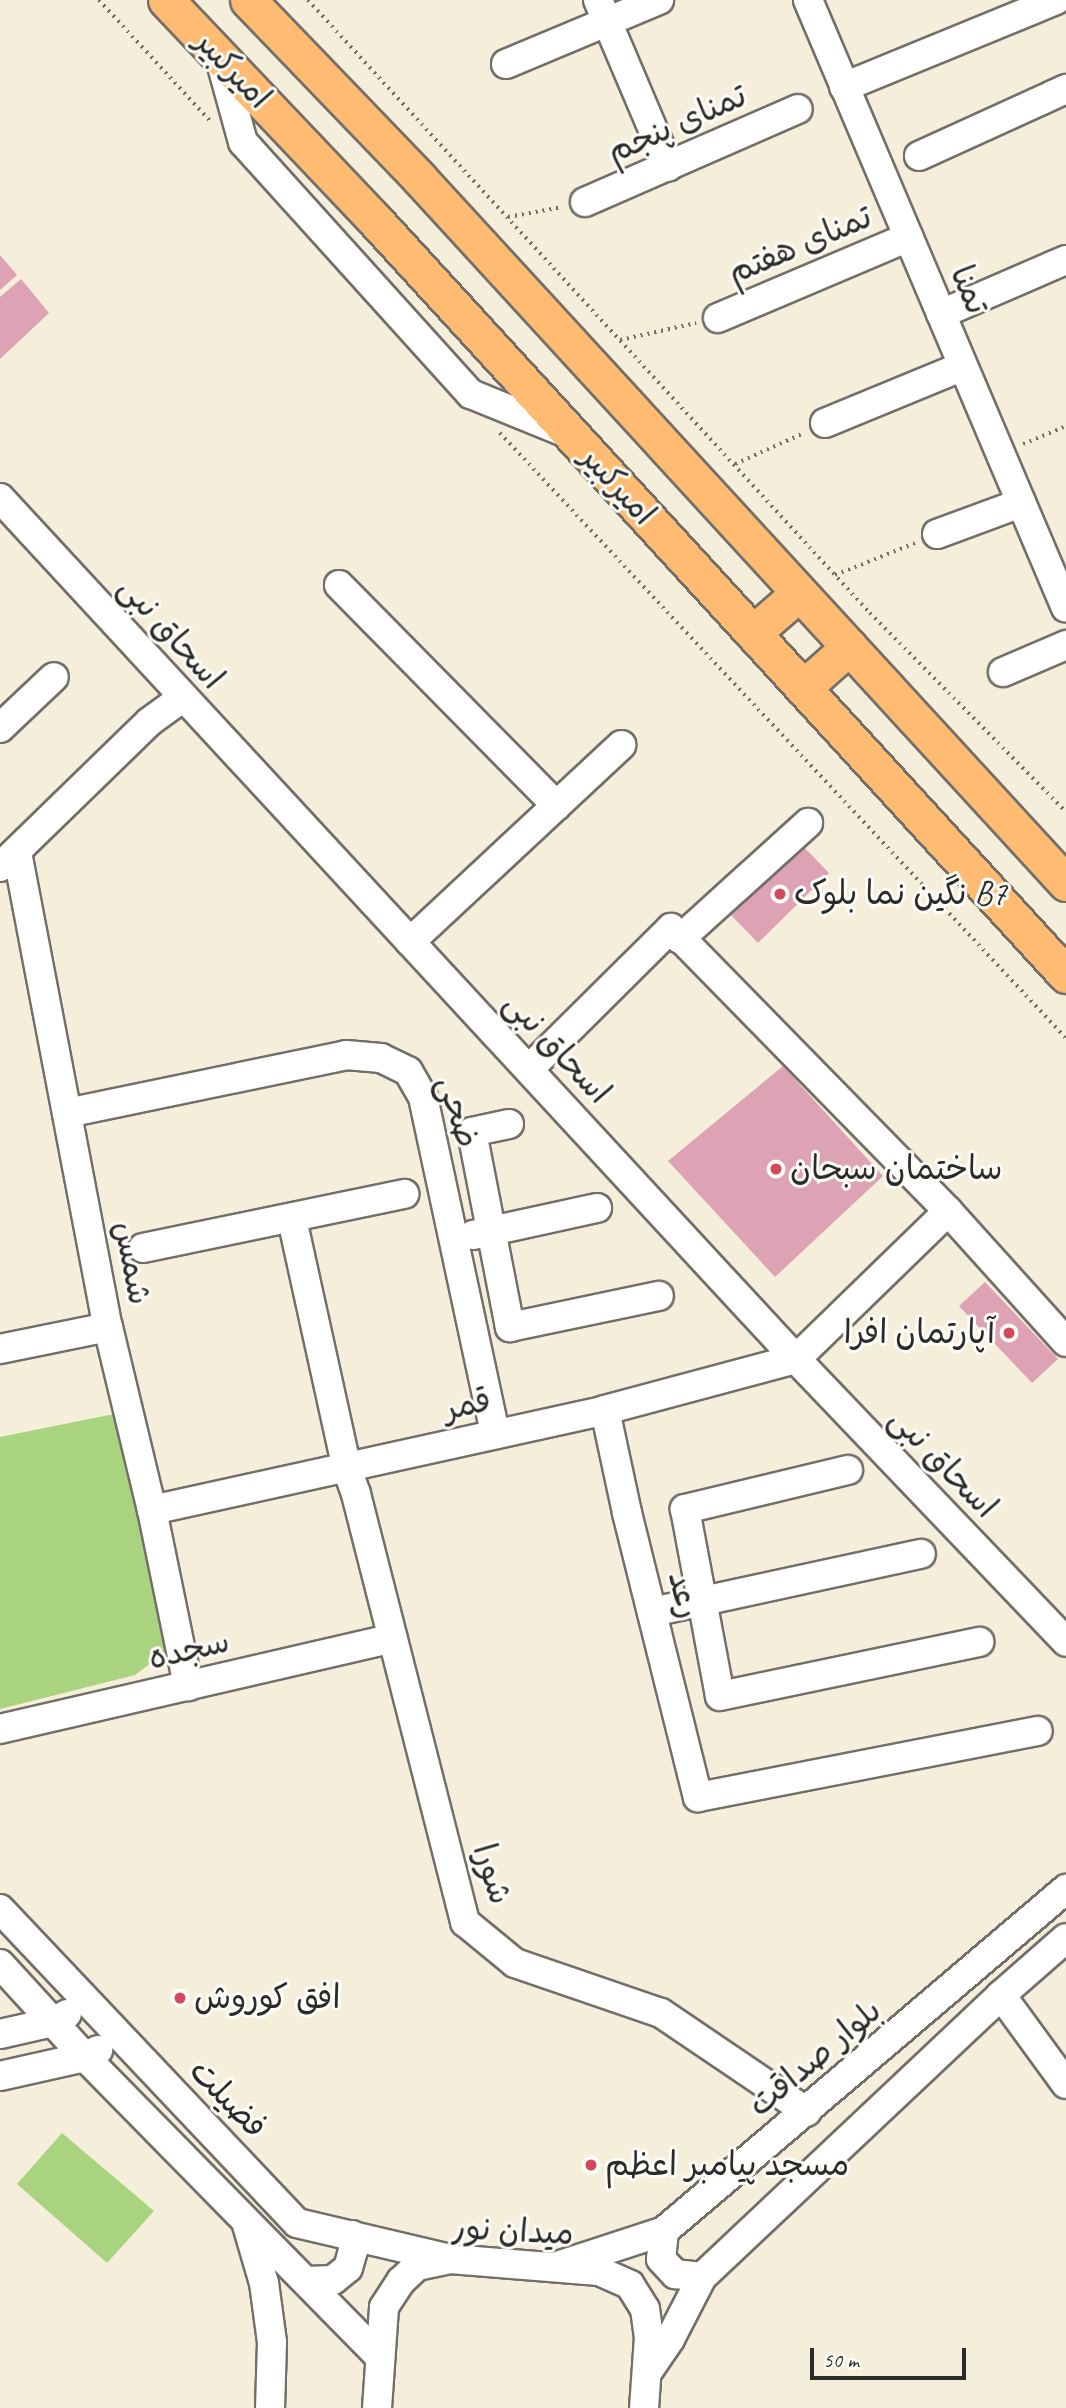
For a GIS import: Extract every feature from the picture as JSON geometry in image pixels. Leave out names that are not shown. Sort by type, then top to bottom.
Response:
[{"type":"main road","name":"امیرکبیر","points":[[166,0],[572,435],[1066,975]]},
{"type":"main road","name":"امیرکبیر","points":[[248,0],[428,188],[1066,883]]},
{"type":"main road","points":[[753,633],[799,593]]},
{"type":"main road","points":[[803,688],[849,647]]},
{"type":"street","points":[[506,64],[603,11],[659,0]]},
{"type":"street","name":"تمنا","points":[[808,0],[1065,602]]},
{"type":"street","points":[[844,87],[1056,0]]},
{"type":"street","points":[[603,11],[669,167]]},
{"type":"street","points":[[219,55],[243,142],[471,394],[572,435]]},
{"type":"street","points":[[919,156],[1066,89]]},
{"type":"street","name":"تمنای پنجم","points":[[585,202],[798,109]]},
{"type":"street","name":"تمنای هفتم","points":[[718,318],[909,237]]},
{"type":"street","points":[[941,314],[1066,260]]},
{"type":"street","points":[[825,423],[963,366]]},
{"type":"street","name":"اسحاق نبی","points":[[0,498],[182,698],[796,1359],[1066,1642]]},
{"type":"street","points":[[937,534],[1021,503]]},
{"type":"street","points":[[339,585],[557,806]]},
{"type":"street","points":[[1003,672],[1066,645]]},
{"type":"street","points":[[0,728],[54,677]]},
{"type":"street","points":[[8,860],[149,722],[182,698]]},
{"type":"street","points":[[410,942],[621,745]]},
{"type":"street","points":[[680,939],[808,823]]},
{"type":"street","name":"شمس","points":[[8,860],[67,1113],[108,1327],[152,1510],[188,1686]]},
{"type":"street","points":[[529,1069],[671,928],[948,1211],[1066,1342]]},
{"type":"street","name":"ضحی","points":[[67,1113],[346,1055],[381,1058],[408,1071],[423,1097],[495,1434]]},
{"type":"street","points":[[509,1124],[472,1132],[510,1327],[659,1296]]},
{"type":"street","points":[[143,1248],[404,1194]]},
{"type":"street","points":[[454,1239],[597,1208]]},
{"type":"street","points":[[796,1359],[948,1211]]},
{"type":"street","name":"شورا","points":[[292,1219],[347,1469],[356,1494],[465,1922],[515,1962],[661,2013],[807,2112]]},
{"type":"street","points":[[0,1349],[108,1327]]},
{"type":"street","name":"قمر","points":[[152,1510],[605,1410],[796,1359]]},
{"type":"street","name":"رعد","points":[[605,1410],[698,1797],[1038,1731]]},
{"type":"street","points":[[848,1470],[685,1509],[719,1696],[979,1642]]},
{"type":"street","points":[[652,1612],[921,1554]]},
{"type":"street","name":"سجده","points":[[0,1729],[393,1638]]},
{"type":"street","name":"بلوار صداقت","points":[[554,2267],[664,2231],[697,2199],[807,2112],[1066,1889]]},
{"type":"street","name":"فضیلت","points":[[0,1909],[298,2222],[450,2259]]},
{"type":"street","points":[[647,2373],[670,2339],[702,2277],[1001,1995],[1066,1938]]},
{"type":"street","points":[[0,1964],[85,2057],[380,2357]]},
{"type":"street","points":[[1001,1995],[1066,2084]]},
{"type":"street","points":[[0,2034],[53,2022],[89,2003]]},
{"type":"street","points":[[0,2076],[85,2057],[121,2038]]},
{"type":"street","points":[[245,2220],[264,2283],[272,2342],[270,2408]]},
{"type":"street","points":[[664,2231],[661,2259],[675,2274],[702,2277]]},
{"type":"street","points":[[306,2281],[332,2280],[348,2268],[353,2251],[352,2235]]},
{"type":"street","name":"میدان نور","points":[[377,2408],[384,2307],[417,2266],[450,2259],[599,2271],[630,2285],[645,2309],[649,2337],[645,2408]]},
{"type":"path","points":[[99,0],[218,128]]},
{"type":"path","points":[[105,6],[111,0]]},
{"type":"path","points":[[309,0],[835,575],[1066,812]]},
{"type":"path","points":[[508,218],[585,202]]},
{"type":"path","points":[[620,340],[718,318]]},
{"type":"path","points":[[735,464],[825,423]]},
{"type":"path","points":[[491,424],[1066,1038]]},
{"type":"path","points":[[1000,454],[1066,426]]},
{"type":"path","points":[[835,575],[937,534]]},
{"type":"green space","points":[[119,1413],[167,1645],[164,1653],[135,1675],[0,1709],[0,1437]]},
{"type":"green space","points":[[62,2133],[154,2211],[107,2263],[17,2184]]},
{"type":"building","points":[[0,255],[17,275],[0,290]]},
{"type":"building","points":[[21,279],[49,313],[0,359],[0,297]]},
{"type":"building","name":"نگین نما بلوک B7","points":[[802,845],[829,873],[758,943],[730,914]]},
{"type":"building","name":"ساختمان سبحان","points":[[783,1066],[883,1176],[775,1277],[668,1161]]},
{"type":"building","name":"آپارتمان افرا","points":[[985,1282],[1058,1359],[1032,1383],[959,1306]]},
{"type":"place","name":"نگین نما بلوک B7","points":[[780,894]]},
{"type":"place","name":"ساختمان سبحان","points":[[776,1169]]},
{"type":"place","name":"آپارتمان افرا","points":[[1009,1333]]},
{"type":"place","name":"افق کوروش","points":[[180,1998]]},
{"type":"place","name":"مسجد پیامبر اعظم","points":[[591,2165]]}]
